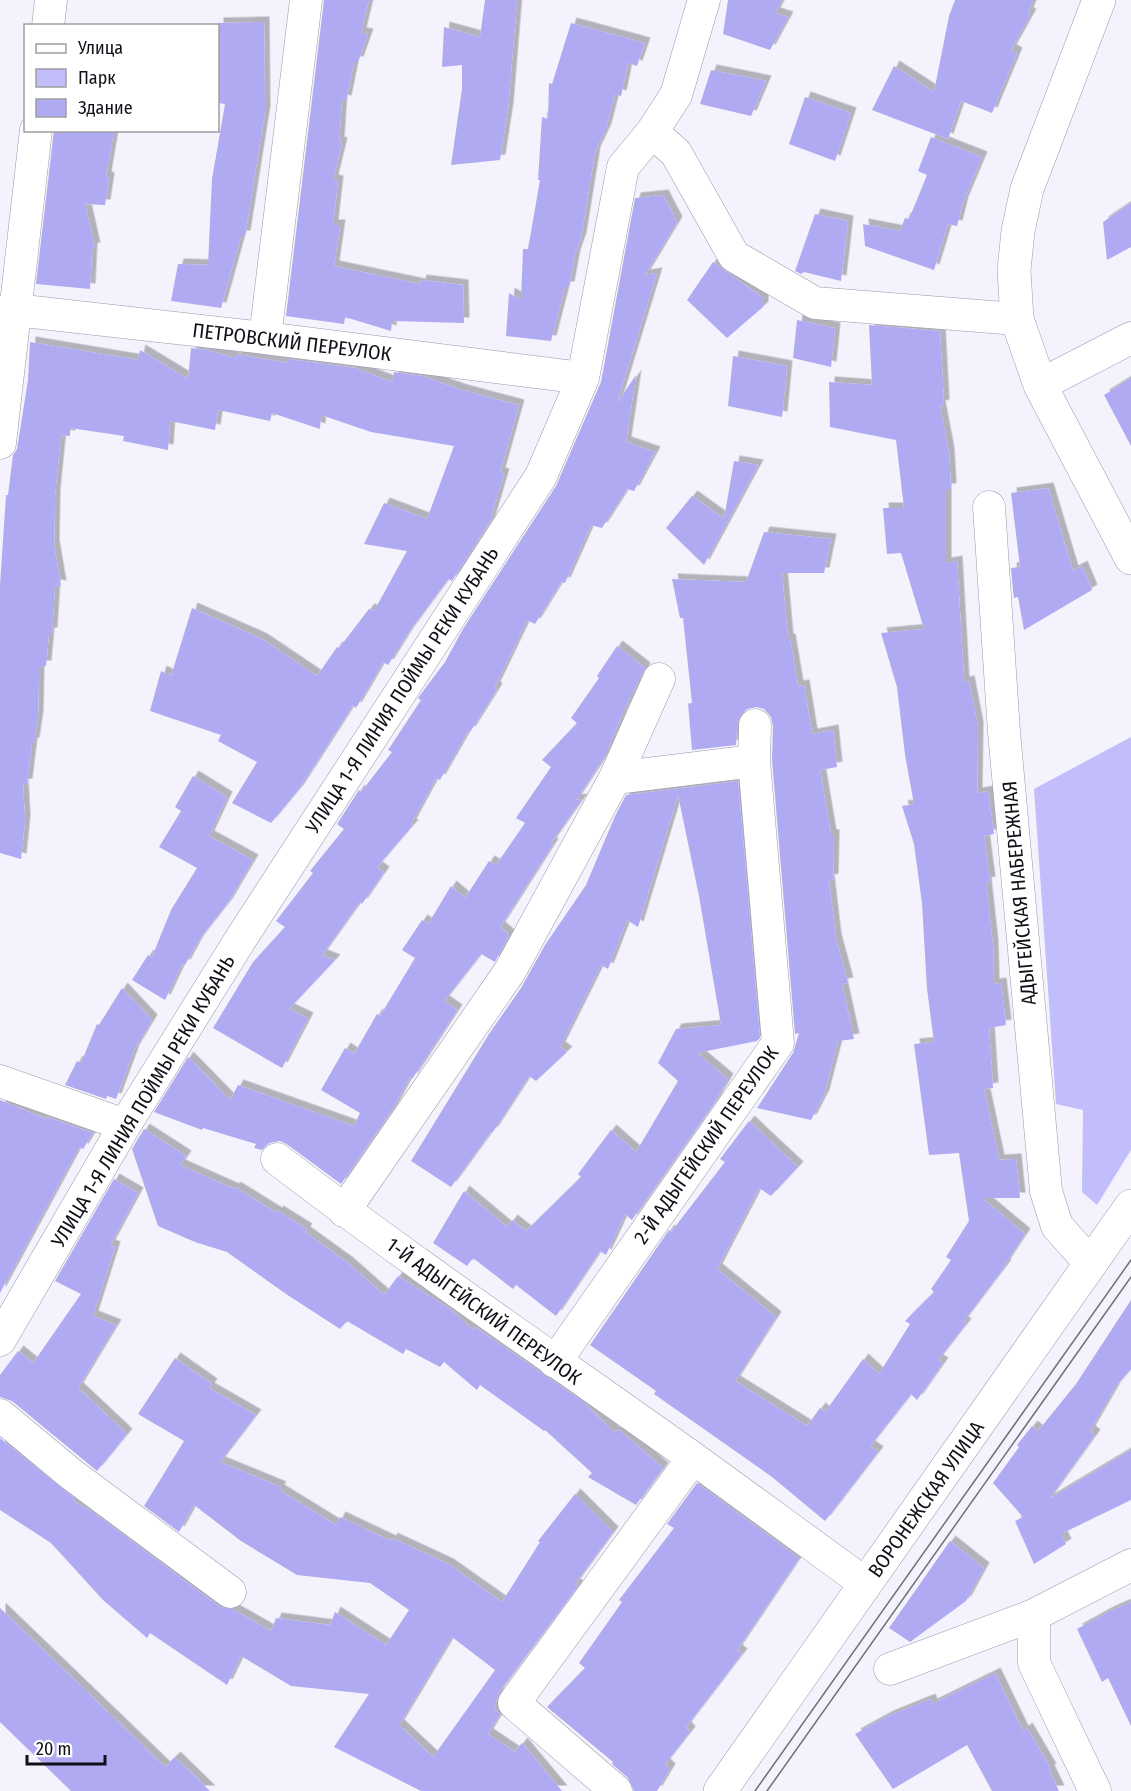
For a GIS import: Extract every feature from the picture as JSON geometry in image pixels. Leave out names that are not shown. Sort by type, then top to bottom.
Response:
[{"type":"street","points":[[48,24],[51,0]]},
{"type":"street","points":[[265,338],[306,0]]},
{"type":"street","name":"УЛИЦА 1-Я ЛИНИЯ ПОЙМЫ РЕКИ КУБАНЬ","points":[[0,1340],[125,1125],[240,940],[541,476],[583,378],[623,167],[652,132],[676,95],[704,0]]},
{"type":"street","points":[[1099,0],[1027,189],[1018,231],[1014,270],[1017,319],[1040,385],[1131,558]]},
{"type":"street","points":[[0,443],[7,311],[36,132]]},
{"type":"street","points":[[652,132],[676,153],[734,255],[815,303],[1017,319]]},
{"type":"street","name":"ПЕТРОВСКИЙ ПЕРЕУЛОК","points":[[7,311],[265,338],[583,378]]},
{"type":"street","points":[[1040,385],[1131,338]]},
{"type":"street","name":"АДЫГЕЙСКАЯ НАБЕРЕЖНАЯ","points":[[988,507],[1004,732],[1046,1191],[1057,1226],[1091,1264]]},
{"type":"street","points":[[344,1211],[510,970],[615,778],[659,679]]},
{"type":"street","name":"2-Й АДЫГЕЙСКИЙ ПЕРЕУЛОК","points":[[555,1362],[778,1043],[754,761],[755,725]]},
{"type":"street","points":[[615,778],[754,761]]},
{"type":"street","points":[[0,1081],[125,1125]]},
{"type":"street","name":"1-Й АДЫГЕЙСКИЙ ПЕРЕУЛОК","points":[[277,1159],[344,1211],[693,1458],[866,1584]]},
{"type":"street","name":"ВОРОНЕЖСКАЯ УЛИЦА","points":[[720,1791],[1131,1206]]},
{"type":"street","points":[[0,1415],[71,1474],[230,1592]]},
{"type":"street","points":[[616,1791],[514,1702],[693,1458]]},
{"type":"street","points":[[890,1669],[1034,1615],[1131,1564]]},
{"type":"street","points":[[1034,1615],[1034,1663],[1095,1791]]},
{"type":"green space","points":[[1131,737],[1131,1150],[1097,1205],[1082,1192],[1083,1110],[1056,1104],[1034,789]]},
{"type":"building","points":[[324,0],[369,0],[361,33],[368,34],[358,62],[354,62],[346,101],[342,100],[339,142],[342,143],[333,180],[338,181],[333,225],[340,225],[334,266],[420,284],[421,280],[463,285],[464,323],[392,321],[391,331],[345,317],[344,324],[286,316]]},
{"type":"building","points":[[485,0],[517,0],[508,108],[500,160],[451,165],[462,89],[462,65],[442,67],[444,27],[480,37]]},
{"type":"building","points":[[728,0],[782,0],[775,13],[788,17],[770,50],[723,34]]},
{"type":"building","points":[[955,0],[1033,0],[1028,13],[1031,14],[1011,50],[1017,53],[992,113],[961,101],[948,139],[872,110],[894,66],[934,92],[949,16]]},
{"type":"building","points":[[264,22],[265,111],[245,236],[241,236],[221,308],[171,301],[178,264],[208,265],[212,179],[225,104],[219,103],[218,23]]},
{"type":"building","points":[[571,23],[645,43],[637,66],[628,63],[621,96],[615,94],[606,129],[595,152],[581,238],[569,287],[565,287],[551,341],[506,336],[509,293],[521,300],[523,249],[528,249],[540,180],[538,180],[542,117],[548,119],[549,83],[552,84]]},
{"type":"building","points":[[711,70],[766,81],[751,116],[700,104]]},
{"type":"building","points":[[805,97],[851,113],[835,161],[789,144]]},
{"type":"building","points":[[54,132],[114,132],[106,177],[109,178],[105,205],[85,204],[95,248],[92,248],[90,289],[36,284]]},
{"type":"building","points":[[931,137],[982,157],[963,202],[957,226],[948,224],[934,270],[865,246],[863,224],[900,231],[905,218],[909,219],[927,175],[918,171]]},
{"type":"building","points":[[663,195],[677,222],[645,275],[657,273],[617,403],[636,375],[626,442],[655,452],[634,491],[627,489],[602,528],[591,525],[565,583],[561,582],[535,624],[527,620],[495,687],[497,689],[470,732],[468,731],[440,780],[436,778],[411,824],[413,825],[377,867],[384,872],[322,955],[335,960],[289,1009],[308,1018],[282,1068],[213,1028],[253,962],[285,927],[276,921],[313,873],[310,871],[344,829],[337,824],[359,790],[361,792],[392,752],[388,750],[421,700],[418,698],[445,662],[463,629],[556,486],[601,382],[635,198]]},
{"type":"building","points":[[1131,203],[1131,247],[1107,260],[1103,222]]},
{"type":"building","points":[[815,214],[848,221],[841,281],[795,271]]},
{"type":"building","points":[[713,262],[763,298],[763,307],[727,338],[687,300]]},
{"type":"building","points":[[797,320],[835,328],[831,367],[793,358]]},
{"type":"building","points":[[869,325],[940,331],[944,405],[940,406],[949,453],[951,489],[946,489],[946,563],[957,561],[964,682],[969,681],[978,727],[977,793],[988,791],[994,834],[984,836],[990,882],[986,883],[993,946],[994,984],[1001,983],[1006,1025],[989,1028],[993,1088],[984,1089],[999,1160],[1016,1159],[1020,1198],[982,1198],[1025,1234],[1006,1265],[963,1322],[966,1324],[938,1360],[943,1363],[917,1400],[911,1394],[870,1446],[878,1452],[825,1521],[772,1477],[654,1394],[656,1391],[590,1345],[669,1230],[671,1232],[725,1162],[720,1159],[749,1121],[798,1167],[771,1196],[759,1188],[717,1269],[776,1317],[735,1381],[807,1426],[820,1408],[825,1412],[863,1359],[879,1374],[910,1324],[905,1321],[934,1292],[931,1289],[951,1260],[946,1257],[969,1221],[959,1153],[929,1155],[914,1044],[934,1042],[927,989],[922,903],[914,844],[902,806],[914,804],[905,755],[897,687],[881,633],[924,629],[901,553],[887,554],[883,508],[904,508],[896,440],[830,427],[829,382],[872,385]]},
{"type":"building","points":[[30,342],[138,360],[140,350],[188,379],[191,348],[236,358],[236,354],[288,363],[288,359],[355,368],[392,382],[394,372],[422,376],[462,390],[519,405],[500,473],[504,474],[490,521],[452,581],[448,579],[408,633],[388,665],[383,662],[356,708],[353,705],[299,789],[271,823],[232,803],[257,762],[218,741],[221,735],[150,711],[161,671],[171,676],[192,608],[262,639],[317,676],[337,647],[339,648],[369,609],[374,611],[407,551],[364,544],[384,503],[427,519],[454,446],[371,432],[321,415],[320,429],[272,413],[270,421],[218,410],[215,430],[170,421],[168,450],[123,441],[124,436],[70,428],[70,436],[61,435],[55,494],[54,545],[61,586],[55,585],[52,633],[49,633],[46,666],[39,666],[38,716],[27,784],[23,784],[25,821],[21,859],[0,853],[0,585],[6,495],[8,495],[13,455],[17,449],[28,380]]},
{"type":"building","points":[[733,356],[787,366],[782,417],[728,406]]},
{"type":"building","points":[[1131,378],[1131,446],[1104,395]]},
{"type":"building","points":[[734,461],[758,465],[704,565],[666,528],[692,496],[724,519]]},
{"type":"building","points":[[1048,488],[1073,571],[1082,566],[1092,590],[1024,630],[1018,597],[1014,598],[1013,591],[1011,568],[1020,567],[1011,493]]},
{"type":"building","points":[[764,532],[831,539],[824,573],[782,573],[788,639],[790,639],[798,686],[804,685],[812,734],[833,730],[837,767],[820,770],[831,835],[834,835],[833,879],[829,880],[836,939],[848,983],[842,984],[854,1039],[838,1041],[824,1095],[811,1120],[757,1108],[793,1053],[799,1033],[795,1034],[772,760],[771,717],[764,709],[756,707],[747,709],[740,715],[737,724],[736,745],[692,750],[688,703],[692,703],[683,618],[680,618],[672,579],[746,582]]},
{"type":"building","points":[[617,646],[645,668],[623,712],[605,756],[576,800],[582,799],[551,843],[553,844],[500,927],[509,935],[495,962],[481,954],[444,1001],[457,1010],[412,1079],[410,1077],[392,1110],[341,1184],[280,1141],[269,1143],[262,1150],[254,1148],[256,1144],[203,1128],[202,1130],[154,1112],[188,1057],[230,1100],[238,1085],[354,1126],[360,1113],[321,1090],[345,1048],[354,1054],[377,1014],[380,1016],[415,958],[402,950],[422,920],[428,924],[451,886],[465,898],[489,861],[496,865],[525,823],[516,818],[551,767],[542,760],[577,723],[571,718],[599,678],[597,676]]},
{"type":"building","points":[[193,776],[227,797],[209,836],[253,860],[227,904],[198,941],[185,965],[182,964],[165,1000],[132,980],[148,955],[152,957],[171,910],[197,868],[159,847],[181,811],[175,807]]},
{"type":"building","points":[[738,781],[760,1038],[757,1041],[697,1053],[728,1079],[714,1103],[632,1220],[625,1214],[606,1255],[600,1251],[556,1316],[516,1285],[513,1289],[473,1258],[467,1266],[433,1243],[464,1191],[507,1227],[512,1220],[526,1231],[581,1177],[578,1174],[611,1130],[636,1152],[678,1081],[658,1063],[676,1029],[721,1025],[699,896],[678,795],[638,927],[627,920],[608,969],[601,965],[560,1047],[567,1052],[536,1081],[529,1076],[492,1133],[451,1187],[411,1161],[489,1034],[521,988],[545,945],[586,885],[626,795]]},
{"type":"building","points":[[122,988],[152,1020],[134,1050],[116,1099],[107,1096],[106,1099],[65,1085],[77,1061],[81,1063],[97,1024],[99,1025]]},
{"type":"building","points":[[0,1100],[46,1119],[47,1117],[93,1133],[83,1149],[79,1147],[0,1293]]},
{"type":"building","points":[[144,1129],[186,1156],[180,1165],[234,1189],[235,1187],[307,1229],[305,1232],[348,1263],[384,1295],[398,1276],[450,1309],[473,1330],[475,1327],[582,1401],[615,1433],[618,1429],[663,1468],[636,1505],[588,1477],[592,1473],[545,1430],[480,1385],[477,1390],[444,1362],[440,1367],[406,1349],[403,1354],[347,1321],[340,1329],[227,1252],[195,1242],[158,1226],[132,1149]]},
{"type":"building","points":[[114,1179],[138,1193],[110,1245],[115,1247],[93,1316],[116,1325],[78,1388],[127,1434],[97,1471],[12,1401],[0,1397],[0,1375],[18,1351],[33,1363],[81,1294],[55,1281]]},
{"type":"building","points":[[1131,1300],[1131,1369],[1116,1386],[1090,1431],[1095,1435],[1049,1499],[1131,1450],[1131,1500],[1061,1534],[1066,1544],[1034,1564],[1015,1521],[1023,1517],[993,1483],[1032,1426],[1038,1431],[1076,1384]]},
{"type":"building","points":[[175,1358],[212,1384],[209,1388],[256,1415],[220,1462],[281,1487],[279,1490],[336,1525],[340,1517],[448,1564],[502,1602],[540,1542],[538,1541],[575,1494],[613,1532],[575,1584],[578,1586],[499,1692],[494,1708],[500,1714],[488,1734],[515,1752],[522,1743],[562,1791],[421,1791],[334,1747],[369,1694],[291,1686],[241,1656],[227,1685],[150,1633],[147,1638],[103,1600],[51,1543],[0,1510],[0,1438],[75,1499],[73,1501],[91,1511],[220,1607],[232,1609],[271,1631],[276,1618],[330,1625],[335,1612],[386,1645],[409,1610],[370,1583],[297,1575],[241,1541],[194,1505],[179,1532],[144,1506],[184,1441],[138,1414]],"holes":[[[452,1637],[495,1670],[433,1757],[399,1725]]]},
{"type":"building","points":[[697,1483],[799,1558],[737,1650],[742,1654],[686,1727],[690,1732],[665,1764],[670,1769],[657,1791],[634,1791],[628,1778],[612,1764],[613,1762],[547,1707],[585,1668],[579,1663],[622,1602],[619,1600],[674,1528],[667,1524]]},
{"type":"building","points":[[950,1541],[984,1568],[966,1601],[910,1642],[889,1628]]},
{"type":"building","points":[[1131,1602],[1131,1726],[1108,1678],[1102,1682],[1077,1629]]},
{"type":"building","points":[[0,1608],[165,1767],[175,1757],[210,1791],[71,1791],[0,1722]]},
{"type":"building","points":[[995,1673],[1023,1731],[1027,1728],[1051,1769],[1049,1770],[1059,1791],[992,1791],[967,1745],[893,1789],[855,1734],[888,1716],[930,1699],[932,1704]]},
{"type":"tram line","points":[[755,1791],[1131,1260]]},
{"type":"tram line","points":[[767,1791],[1131,1277]]}]
